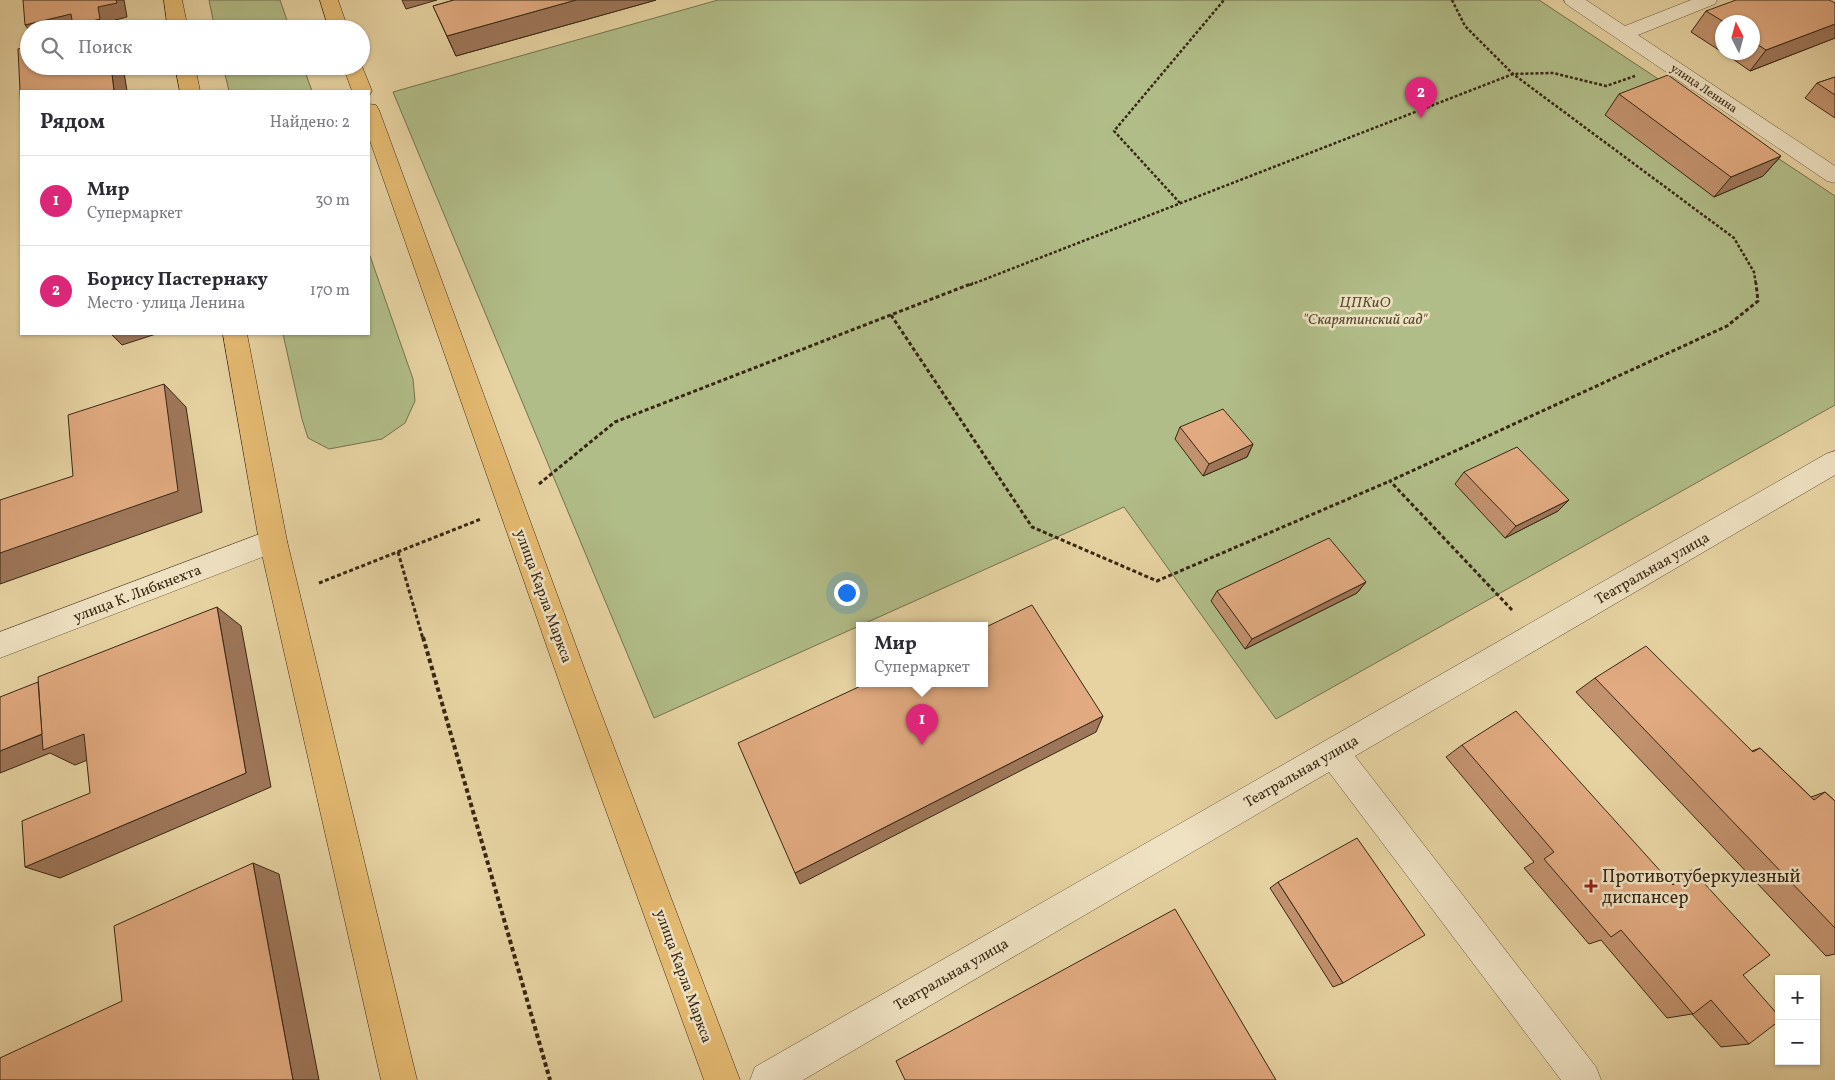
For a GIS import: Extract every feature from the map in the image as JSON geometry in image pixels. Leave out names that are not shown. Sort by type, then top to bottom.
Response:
[{"type":"main road","points":[[173,0],[176,20]]},
{"type":"main road","points":[[329,0],[336,20]]},
{"type":"main road","points":[[187,75],[190,90]]},
{"type":"main road","points":[[356,75],[362,90]]},
{"type":"main road","name":"улица Карла Маркса","points":[[370,113],[722,1080]]},
{"type":"main road","points":[[235,335],[273,541],[399,1080]]},
{"type":"street","name":"улица Ленина","points":[[1573,0],[1835,176]]},
{"type":"street","points":[[1624,34],[1708,0]]},
{"type":"street","name":"Театральная улица","points":[[768,1080],[1835,462]]},
{"type":"street","name":"улица К. Либкнехта","points":[[0,645],[273,541]]},
{"type":"street","points":[[1333,752],[1583,1080]]},
{"type":"path","points":[[1180,203],[1114,131],[1224,0]]},
{"type":"path","points":[[891,315],[1032,527],[1157,580],[1390,481],[1727,326],[1758,301],[1754,272],[1734,238],[1514,74],[1465,26],[1452,0]]},
{"type":"path","points":[[286,596],[512,507],[614,422],[1514,74],[1533,72],[1553,73],[1606,86],[1669,65]]},
{"type":"path","points":[[1390,481],[1536,636]]},
{"type":"path","points":[[398,552],[550,1080]]},
{"type":"green space","points":[[209,0],[280,0],[287,20],[213,20]]},
{"type":"green space","name":"ЦПКиО \"Скарятинский сад\"","points":[[718,0],[1539,0],[1835,196],[1835,405],[1276,719],[1124,507],[868,622],[856,622],[856,627],[654,718],[393,92]]},
{"type":"green space","points":[[225,75],[306,75],[312,90],[229,90]]},
{"type":"green space","points":[[370,256],[413,379],[415,401],[405,423],[382,439],[329,449],[308,438],[283,335],[370,335]]},
{"type":"building","points":[[23,0],[116,0],[117,3],[98,7],[100,19],[96,20],[72,20],[71,14],[46,20],[25,20]]},
{"type":"building","points":[[454,0],[576,0],[447,36],[433,6]]},
{"type":"building","points":[[1736,0],[1829,0],[1835,3],[1835,24],[1766,50],[1760,46],[1760,15],[1715,16],[1706,11]]},
{"type":"building","points":[[20,48],[20,75],[112,75],[114,90],[20,90],[18,49]]},
{"type":"building","points":[[1668,75],[1781,156],[1731,177],[1619,94]]},
{"type":"building","points":[[1835,77],[1835,95],[1817,83]]},
{"type":"building","points":[[164,384],[178,491],[0,553],[0,500],[73,476],[68,415]]},
{"type":"building","points":[[1223,409],[1253,444],[1209,464],[1180,427]]},
{"type":"building","points":[[1517,447],[1569,500],[1516,526],[1464,472]]},
{"type":"building","points":[[1329,538],[1366,582],[1252,639],[1217,591]]},
{"type":"building","points":[[1032,605],[1103,716],[795,873],[738,743],[859,687],[988,687],[988,626]]},
{"type":"building","points":[[217,607],[246,773],[25,867],[22,821],[90,793],[84,734],[43,750],[38,677]]},
{"type":"building","points":[[1646,646],[1753,752],[1760,748],[1814,800],[1825,792],[1835,801],[1835,928],[1595,678]]},
{"type":"building","points":[[38,682],[42,734],[0,751],[0,697]]},
{"type":"building","name":"Противотуберкулезный диспансер","points":[[1516,711],[1673,885],[1692,870],[1770,955],[1743,975],[1775,1011],[1775,1024],[1749,1044],[1711,1000],[1693,1014],[1621,930],[1611,937],[1544,859],[1554,852],[1462,745]]},
{"type":"building","points":[[1357,838],[1425,935],[1343,983],[1278,882]]},
{"type":"building","points":[[253,863],[293,1080],[0,1080],[0,1058],[122,1001],[114,926]]},
{"type":"building","points":[[1175,909],[1276,1080],[905,1080],[896,1061]]},
{"type":"place","name":"Борису Пастернаку","points":[[1421,118]]},
{"type":"place","name":"Мир","points":[[922,745]]},
{"type":"place","name":"Противотуберкулезный диспансер","points":[[1591,886]]}]
